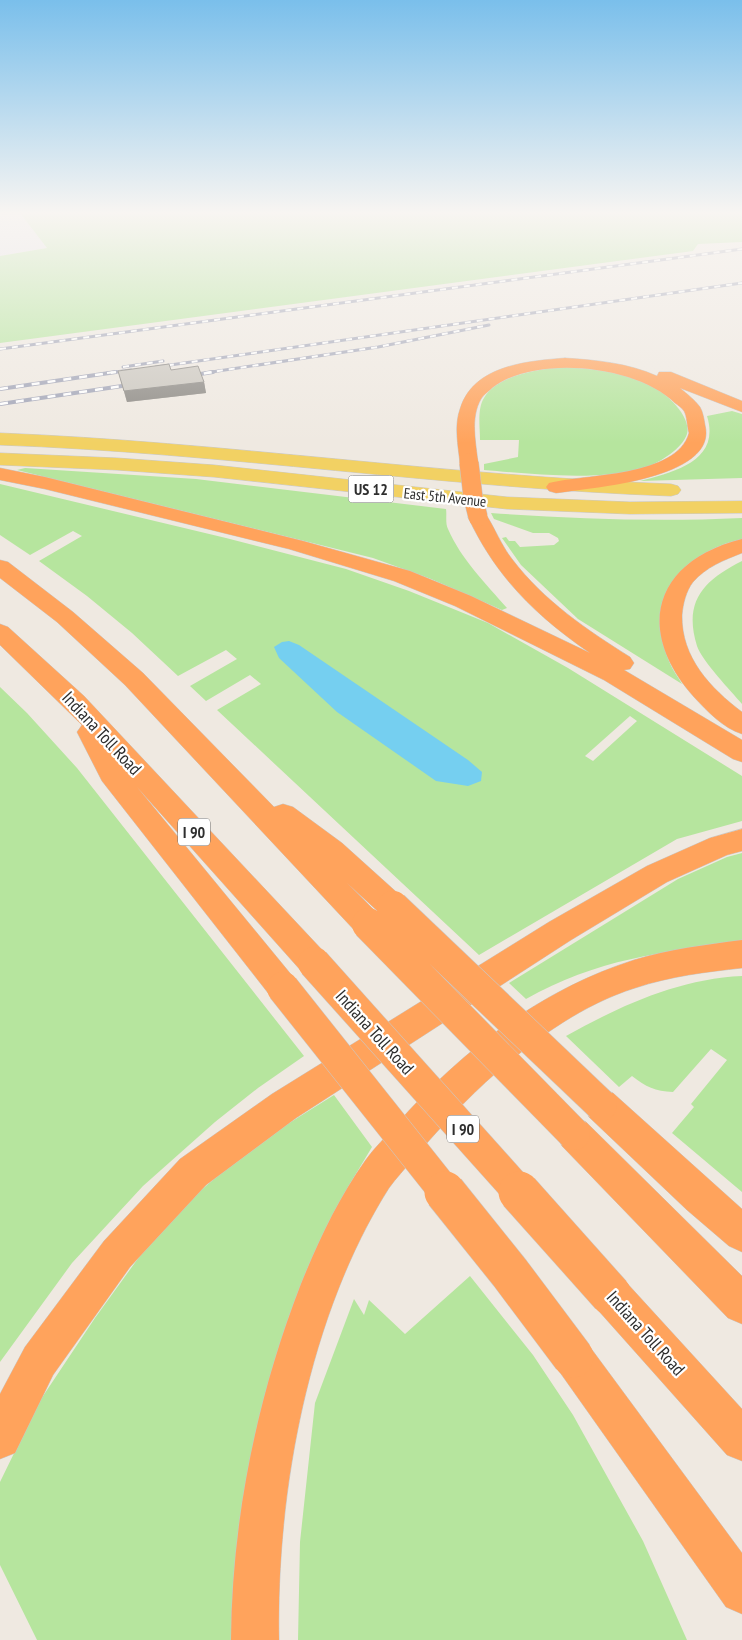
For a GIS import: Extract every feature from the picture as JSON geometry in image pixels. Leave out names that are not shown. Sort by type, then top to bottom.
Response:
[{"type":"highway","points":[[612,674],[560,637],[518,603],[478,552],[470,516],[473,497],[462,462],[452,416],[455,400],[461,390],[471,380],[485,371],[502,364],[523,359],[569,355],[614,360],[657,373],[742,408]]},
{"type":"highway","points":[[462,462],[470,402],[484,384],[512,370],[549,362],[610,366],[648,378],[665,386],[692,410],[698,425],[697,440],[688,451],[673,462],[643,473],[556,486]]},
{"type":"highway","points":[[0,474],[74,490],[358,562],[402,576],[463,600],[612,674],[665,696],[742,736]]},
{"type":"highway","points":[[470,516],[496,553],[532,596],[559,620],[742,752]]},
{"type":"highway","points":[[742,545],[724,550],[702,561],[682,579],[670,604],[670,624],[675,648],[687,672],[706,695],[742,724]]},
{"type":"highway","points":[[0,567],[65,617],[134,678],[226,773],[381,915],[601,1105],[700,1197],[742,1232]]},
{"type":"highway","name":"Indiana Toll Road","points":[[0,632],[74,702],[314,963],[742,1440]]},
{"type":"highway","points":[[74,702],[111,774],[510,1273],[742,1591]]},
{"type":"highway","points":[[0,1438],[39,1360],[117,1254],[193,1172],[284,1106],[560,931],[656,874],[720,846],[742,840]]},
{"type":"highway","points":[[381,915],[574,1134],[742,1304]]},
{"type":"highway","points":[[254,1640],[255,1581],[272,1459],[300,1340],[335,1250],[376,1175],[443,1098],[485,1060],[535,1021],[582,994],[636,973],[696,958],[742,954]]},
{"type":"main road","name":"East 5th Avenue","points":[[0,439],[131,445],[556,486],[697,489]]},
{"type":"main road","name":"East 5th Avenue","points":[[0,459],[117,464],[214,471],[507,503],[630,508],[742,507]]},
{"type":"green space","points":[[0,290],[403,290],[0,343]]},
{"type":"green space","points":[[558,367],[593,369],[616,373],[639,380],[656,388],[669,398],[681,412],[687,427],[687,434],[684,440],[676,450],[658,462],[629,472],[566,476],[484,470],[484,464],[518,457],[519,440],[480,440],[480,413],[484,398],[490,390],[507,379],[528,372]]},
{"type":"green space","points":[[732,411],[742,414],[742,478],[640,481],[667,473],[692,462],[701,454],[707,444],[710,431],[707,416]]},
{"type":"green space","points":[[25,468],[196,479],[446,509],[447,527],[453,540],[474,571],[507,608],[502,610],[431,579],[373,558],[17,470]]},
{"type":"green space","points":[[0,484],[346,569],[409,591],[488,623],[568,668],[742,776],[742,821],[677,839],[479,955],[217,710],[261,684],[250,675],[206,701],[190,686],[237,659],[226,650],[178,676],[132,633],[87,596],[39,561],[82,536],[73,531],[30,555],[0,535]],"holes":[[[630,716],[637,721],[593,761],[585,756]]]},
{"type":"green space","points":[[491,513],[616,519],[742,518],[742,539],[721,545],[702,555],[686,567],[674,582],[666,599],[662,618],[663,639],[670,664],[682,684],[578,619],[521,565],[502,538],[506,537],[509,541],[515,541],[520,547],[554,545],[559,541],[558,538],[549,533],[533,533],[494,519]]},
{"type":"green space","points":[[742,561],[742,704],[700,652],[693,630],[693,616],[695,604],[707,584]]},
{"type":"green space","points":[[0,687],[27,713],[77,768],[304,1056],[258,1088],[215,1122],[143,1186],[72,1263],[0,1362]]},
{"type":"green space","points":[[742,853],[742,944],[685,950],[631,959],[578,975],[526,999],[509,983],[678,879],[727,857]]},
{"type":"green space","points":[[742,976],[742,1192],[672,1133],[694,1107],[691,1104],[727,1060],[711,1049],[673,1092],[651,1088],[632,1076],[619,1087],[566,1036],[607,1014],[672,988],[718,978]]},
{"type":"green space","points":[[334,1095],[372,1147],[348,1187],[327,1229],[289,1316],[260,1418],[235,1640],[37,1640],[0,1565],[0,1482],[39,1402],[95,1318],[142,1253],[200,1191],[254,1145]]},
{"type":"green space","points":[[470,1276],[533,1355],[573,1415],[643,1541],[687,1640],[298,1640],[300,1542],[315,1403],[354,1299],[364,1315],[369,1300],[405,1334]]},
{"type":"water","points":[[289,641],[299,645],[468,760],[482,772],[481,781],[468,786],[436,781],[337,712],[279,658],[274,647],[282,642]]},
{"type":"building","points":[[169,364],[171,370],[198,366],[204,382],[124,391],[118,371]]},
{"type":"railway","points":[[0,349],[441,290]]},
{"type":"railway","points":[[156,367],[696,290]]},
{"type":"railway","points":[[205,373],[378,347],[489,325]]},
{"type":"railway","points":[[123,367],[163,361]]},
{"type":"railway","points":[[107,373],[131,370]]},
{"type":"railway","points":[[0,389],[116,372]]},
{"type":"railway","points":[[188,376],[213,372]]},
{"type":"railway","points":[[0,404],[122,386]]}]
